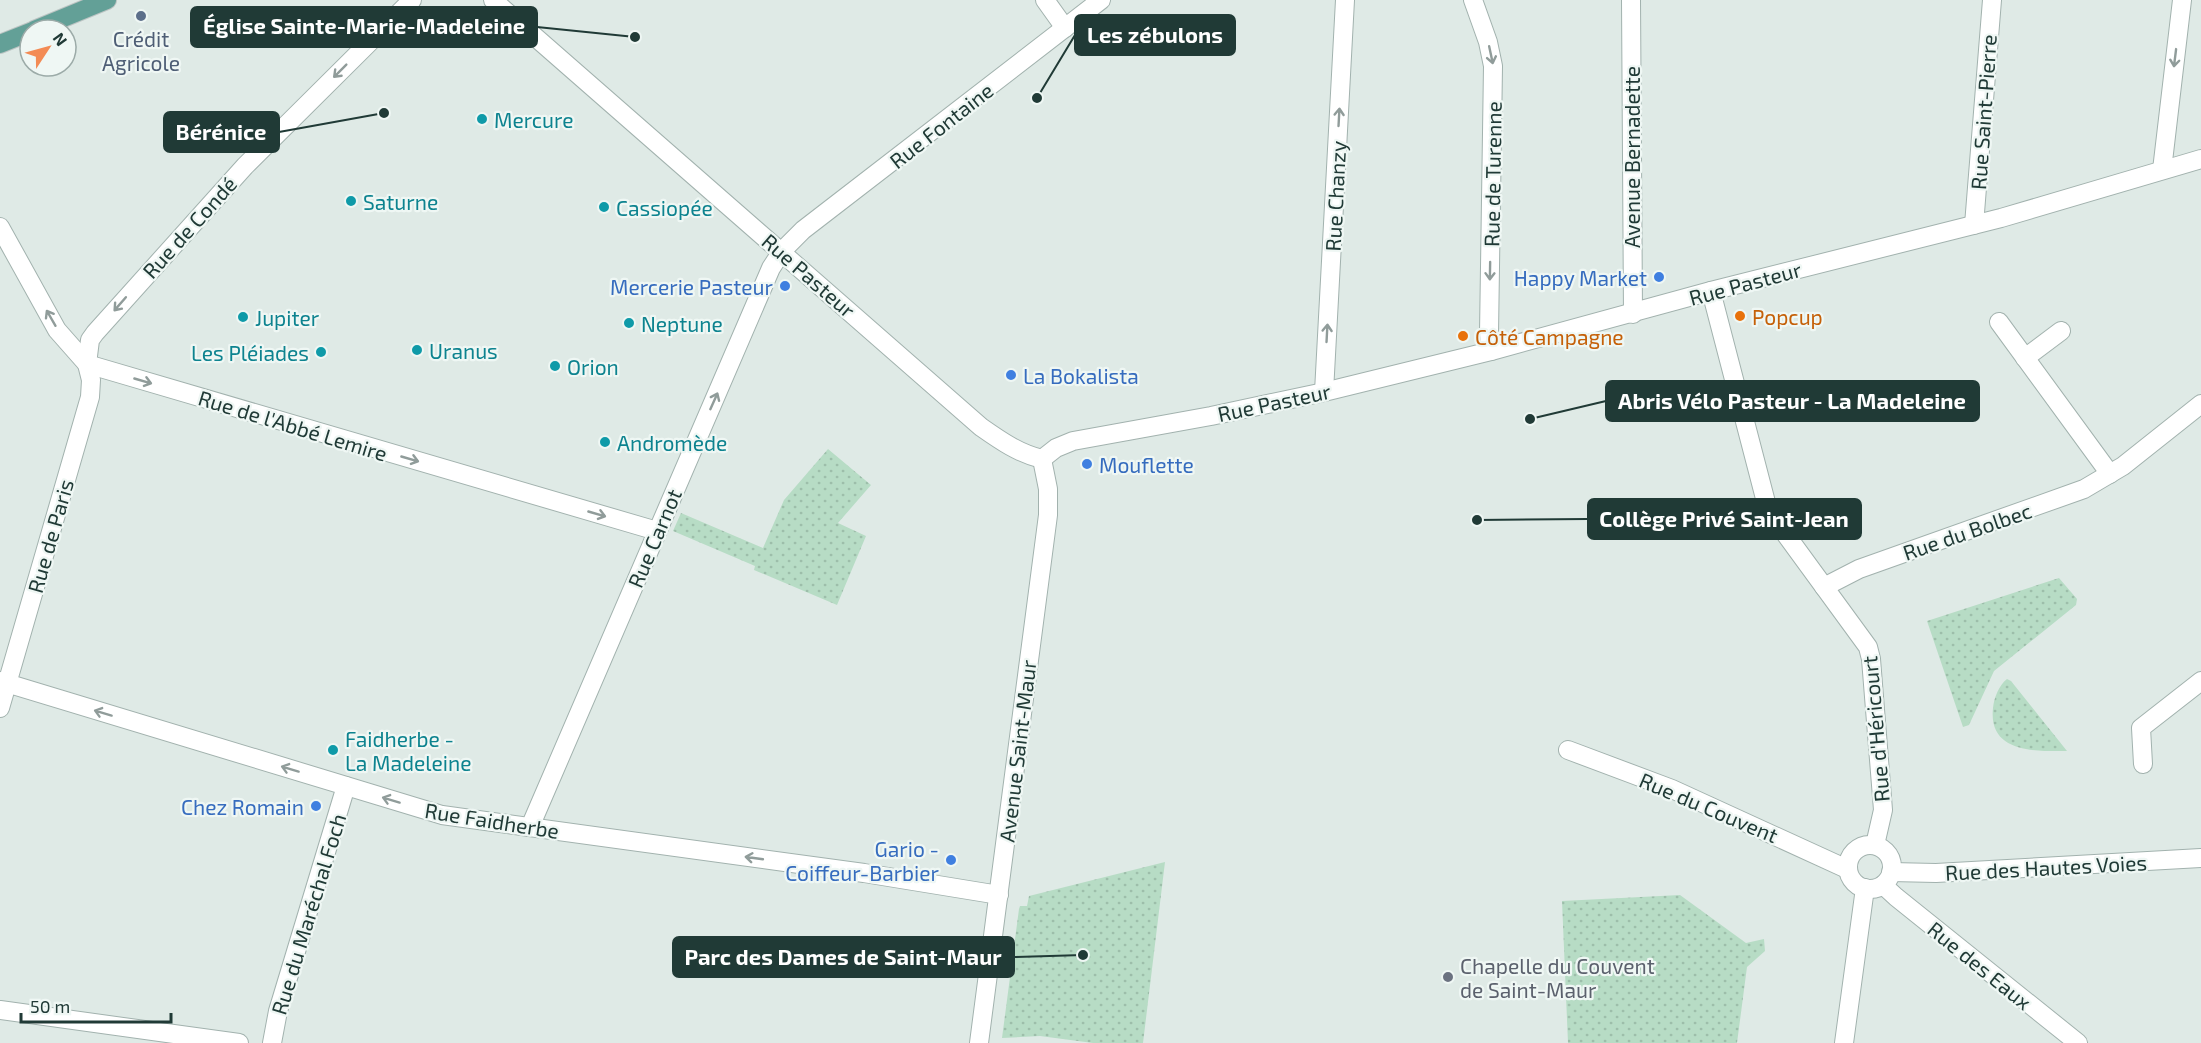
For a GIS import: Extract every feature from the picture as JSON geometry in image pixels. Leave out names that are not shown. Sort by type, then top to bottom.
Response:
[{"type":"main road","points":[[63,18],[107,0]]},
{"type":"main road","points":[[0,44],[18,37]]},
{"type":"street","name":"Rue de Condé","points":[[87,364],[90,340],[149,271],[245,166],[412,0]]},
{"type":"street","name":"Rue Pasteur","points":[[492,0],[981,427],[1012,448],[1042,459],[1056,448],[1073,441],[1211,416],[1324,392],[1491,351],[1711,291],[1974,225],[2201,159]]},
{"type":"street","points":[[1045,0],[1065,28]]},
{"type":"street","name":"Rue Fontaine","points":[[782,251],[803,230],[1101,0]]},
{"type":"street","name":"Rue Chanzy","points":[[1324,392],[1345,0]]},
{"type":"street","name":"Rue de Turenne","points":[[1473,0],[1488,42],[1493,66],[1489,334],[1491,351]]},
{"type":"street","name":"Avenue Bernadette","points":[[1630,0],[1633,314]]},
{"type":"street","name":"Rue Saint-Pierre","points":[[1974,225],[1992,0]]},
{"type":"street","points":[[2162,170],[2182,0]]},
{"type":"street","points":[[0,227],[57,330],[87,364]]},
{"type":"street","name":"Rue Carnot","points":[[530,827],[771,268],[782,251]]},
{"type":"street","name":"Rue d'Héricourt","points":[[1711,291],[1764,501],[1774,519],[1864,639],[1871,659],[1883,810],[1875,845]]},
{"type":"street","points":[[1999,322],[2110,474]]},
{"type":"street","points":[[2025,358],[2061,331]]},
{"type":"street","name":"Rue de l'Abbé Lemire","points":[[87,364],[657,531]]},
{"type":"street","name":"Rue de Paris","points":[[0,708],[4,682],[90,397],[92,380],[87,364]]},
{"type":"street","name":"Rue du Bolbec","points":[[1824,587],[1859,569],[2072,494],[2110,474],[2201,404]]},
{"type":"street","name":"Avenue Saint-Maur","points":[[979,1043],[1048,515],[1048,489],[1042,459]]},
{"type":"street","points":[[2143,764],[2141,728],[2201,681]]},
{"type":"street","name":"Rue Faidherbe","points":[[4,682],[442,815],[864,873],[999,895]]},
{"type":"street","name":"Rue du Couvent","points":[[1568,750],[1672,789],[1847,869]]},
{"type":"street","name":"Rue du Maréchal Foch","points":[[272,1043],[278,1011],[346,786]]},
{"type":"street","points":[[1875,845],[1889,855],[1892,866],[1887,878],[1871,889],[1855,883],[1847,869],[1850,857],[1857,848],[1875,845]]},
{"type":"street","name":"Rue des Hautes Voies","points":[[1887,878],[1936,873],[2201,858]]},
{"type":"street","name":"Rue des Eaux","points":[[1887,878],[1896,897],[2078,1043]]},
{"type":"street","points":[[1844,1043],[1865,888]]},
{"type":"street","points":[[0,1010],[109,1034],[239,1043]]},
{"type":"green space","points":[[828,449],[871,485],[838,523],[866,536],[837,605],[754,570],[755,566],[673,531],[681,513],[763,548],[784,500]]},
{"type":"green space","points":[[2059,578],[2077,599],[2076,605],[1994,671],[1969,725],[1963,727],[1927,621]]},
{"type":"green space","points":[[2007,679],[2067,751],[2029,750],[2006,742],[1998,734],[1994,723],[1993,708],[1999,688]]},
{"type":"green space","points":[[1165,862],[1143,1043],[1093,1043],[1040,1036],[1002,1038],[1019,909],[1020,906],[1027,906],[1029,896]]},
{"type":"green space","points":[[1680,895],[1746,943],[1764,939],[1765,951],[1747,967],[1737,1043],[1568,1043],[1562,901]]},
{"type":"place","name":"Crédit Agricole","points":[[141,16]]},
{"type":"place","name":"Église Sainte-Marie-Madeleine","points":[[635,37]]},
{"type":"place","name":"Les zébulons","points":[[1037,98]]},
{"type":"place","name":"Bérénice","points":[[384,113]]},
{"type":"place","name":"Mercure","points":[[482,119]]},
{"type":"place","name":"Saturne","points":[[351,201]]},
{"type":"place","name":"Cassiopée","points":[[604,207]]},
{"type":"place","name":"Happy Market","points":[[1659,277]]},
{"type":"place","name":"Mercerie Pasteur","points":[[785,286]]},
{"type":"place","name":"Popcup","points":[[1740,316]]},
{"type":"place","name":"Jupiter","points":[[243,317]]},
{"type":"place","name":"Neptune","points":[[629,323]]},
{"type":"place","name":"Côté Campagne","points":[[1463,336]]},
{"type":"place","name":"Uranus","points":[[417,350]]},
{"type":"place","name":"Les Pléiades","points":[[321,352]]},
{"type":"place","name":"Orion","points":[[555,366]]},
{"type":"place","name":"La Bokalista","points":[[1011,375]]},
{"type":"place","name":"Abris Vélo Pasteur - La Madeleine","points":[[1530,419]]},
{"type":"place","name":"Andromède","points":[[605,442]]},
{"type":"place","name":"Mouflette","points":[[1087,464]]},
{"type":"place","name":"Collège Privé Saint-Jean","points":[[1477,520]]},
{"type":"place","name":"Faidherbe - La Madeleine","points":[[333,750]]},
{"type":"place","name":"Chez Romain","points":[[316,806]]},
{"type":"place","name":"Gario - Coiffeur-Barbier","points":[[951,860]]},
{"type":"place","name":"Parc des Dames de Saint-Maur","points":[[1083,955]]},
{"type":"place","name":"Chapelle du Couvent de Saint-Maur","points":[[1448,977]]}]
